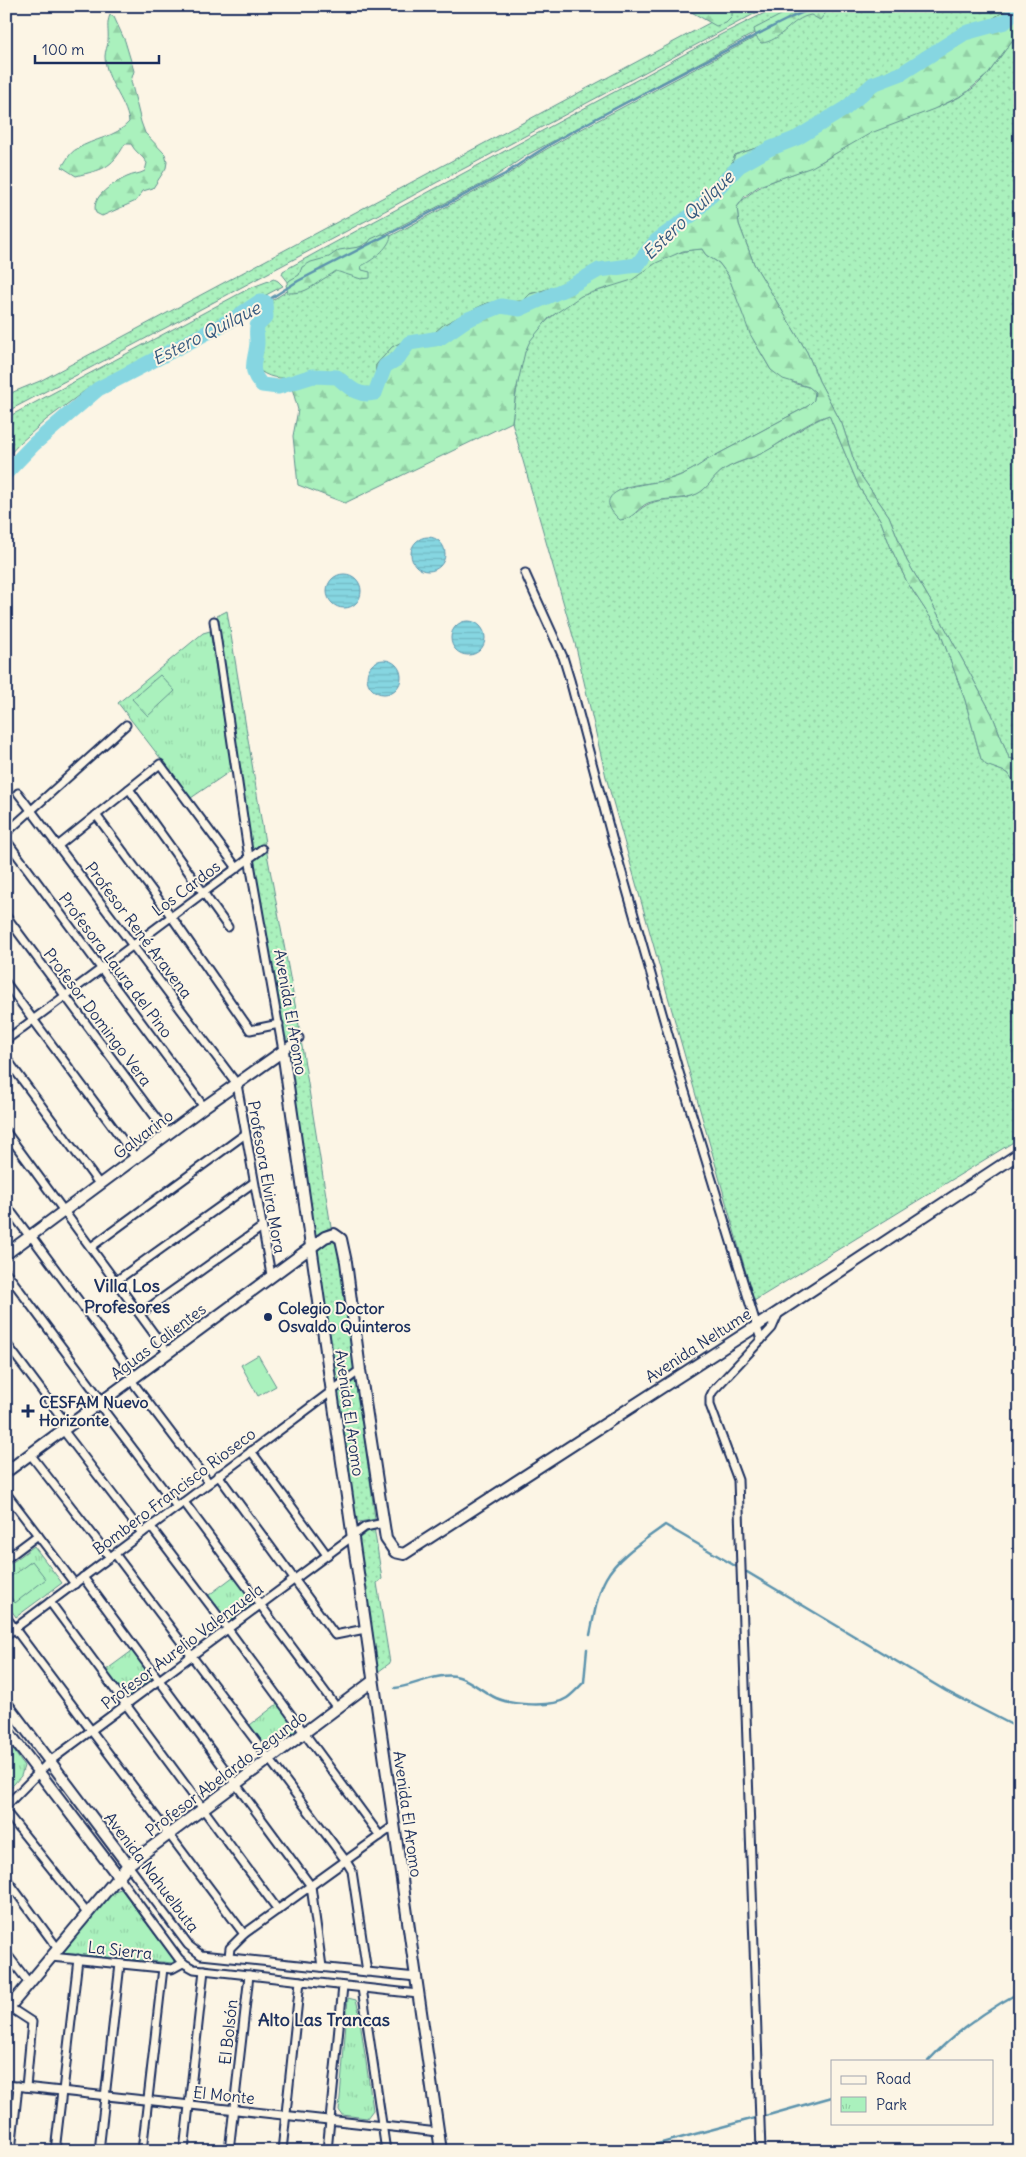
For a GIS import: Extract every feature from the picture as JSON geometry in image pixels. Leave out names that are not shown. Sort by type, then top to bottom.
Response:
[{"type":"street","points":[[525,573],[563,657],[678,1069],[761,1340]]},
{"type":"street","name":"Avenida El Aromo","points":[[214,621],[249,858],[279,1024],[332,1390],[351,1537],[395,1825],[441,2151]]},
{"type":"street","points":[[6,833],[126,725]]},
{"type":"street","points":[[58,846],[160,764],[236,868]]},
{"type":"street","points":[[129,789],[228,927]]},
{"type":"street","name":"Profesor René Aravena","points":[[18,793],[237,1084]]},
{"type":"street","points":[[96,815],[171,916],[250,1030],[279,1024]]},
{"type":"street","name":"Profesora Laura del Pino","points":[[6,840],[204,1107]]},
{"type":"street","name":"Los Cardos","points":[[6,1040],[262,849]]},
{"type":"street","name":"Profesor Domingo Vera","points":[[6,916],[168,1134]]},
{"type":"street","points":[[6,983],[136,1158]]},
{"type":"street","name":"Galvarino","points":[[6,1254],[300,1038]]},
{"type":"street","points":[[6,1058],[100,1185]]},
{"type":"street","name":"Profesora Elvira Mora","points":[[237,1084],[244,1135],[271,1275]]},
{"type":"street","points":[[6,1132],[168,1353]]},
{"type":"street","points":[[91,1247],[244,1135]]},
{"type":"street","name":"Avenida Neltume","points":[[391,1549],[400,1554],[410,1551],[1020,1153]]},
{"type":"street","points":[[116,1281],[253,1183]]},
{"type":"street","points":[[6,1205],[209,1483]]},
{"type":"street","points":[[140,1314],[262,1227]]},
{"type":"street","name":"Avenida El Aromo","points":[[327,1236],[336,1235],[342,1242],[386,1539],[391,1549]]},
{"type":"street","name":"Aguas Calientes","points":[[6,1472],[271,1275],[327,1236]]},
{"type":"street","points":[[6,1272],[177,1507]]},
{"type":"street","points":[[761,2151],[738,1480],[710,1405],[710,1397],[713,1391],[772,1328],[780,1311]]},
{"type":"street","points":[[6,1343],[142,1533]]},
{"type":"street","name":"Bombero Francisco Rioseco","points":[[6,1635],[360,1370]]},
{"type":"street","points":[[251,1451],[327,1555]]},
{"type":"street","points":[[30,1454],[192,1656],[346,1861],[352,1871],[367,1972]]},
{"type":"street","points":[[218,1476],[335,1635],[365,1629]]},
{"type":"street","points":[[6,1493],[75,1584]]},
{"type":"street","points":[[184,1502],[337,1708]]},
{"type":"street","name":"Profesor Aurelio Valenzuela","points":[[6,1806],[38,1771],[91,1730],[365,1527],[384,1524]]},
{"type":"street","points":[[150,1527],[228,1628],[380,1836]]},
{"type":"street","points":[[6,1559],[38,1535]]},
{"type":"street","points":[[83,1577],[311,1886],[322,1967]]},
{"type":"street","points":[[50,1602],[278,1910]]},
{"type":"street","points":[[6,1617],[244,1934]]},
{"type":"street","name":"Profesor Abelardo Segundo","points":[[8,2009],[128,1865],[373,1681]]},
{"type":"street","name":"Avenida Nahuelbuta","points":[[6,1703],[192,1950],[201,1954],[229,1958],[416,1977]]},
{"type":"street","name":"Avenida Nahuelbuta","points":[[6,1729],[183,1963]]},
{"type":"street","points":[[6,1812],[87,1914]]},
{"type":"street","points":[[229,1958],[230,1948],[244,1934],[395,1825]]},
{"type":"street","points":[[6,1878],[54,1953]]},
{"type":"street","points":[[6,1953],[29,1984]]},
{"type":"street","name":"La Sierra","points":[[54,1953],[78,1959],[163,1968],[176,1968],[183,1963]]},
{"type":"street","points":[[55,2151],[78,1959]]},
{"type":"street","points":[[183,1963],[194,1969],[418,1994]]},
{"type":"street","points":[[99,2151],[120,1964]]},
{"type":"street","points":[[142,2151],[163,1968]]},
{"type":"street","points":[[184,2151],[204,1970]]},
{"type":"street","name":"El Bolsón","points":[[229,2151],[248,1975]]},
{"type":"street","points":[[282,2151],[300,1981]]},
{"type":"street","points":[[327,2151],[343,1986]]},
{"type":"street","points":[[362,1988],[386,2151]]},
{"type":"street","points":[[8,2009],[32,2022],[11,2151]]},
{"type":"street","name":"El Monte","points":[[6,2085],[438,2132]]},
{"type":"green space","points":[[681,6],[728,6],[732,9],[732,17],[726,23],[716,26]]},
{"type":"green space","points":[[741,6],[769,6],[6,412],[6,395],[40,381]]},
{"type":"green space","points":[[779,6],[805,6],[527,155],[490,180],[289,283],[282,274],[283,271],[321,250],[722,34]]},
{"type":"green space","points":[[798,6],[833,6],[820,20],[811,15],[804,17],[774,39],[761,43],[756,37],[754,29]]},
{"type":"green space","points":[[833,6],[1012,6],[986,23],[967,29],[923,52],[902,69],[870,80],[801,133],[735,155],[730,168],[710,193],[690,213],[674,222],[639,258],[588,272],[555,287],[530,294],[523,301],[487,303],[443,325],[433,334],[410,338],[392,347],[376,365],[375,385],[372,389],[360,387],[332,372],[313,372],[279,378],[260,371],[260,345],[269,302],[299,284],[507,175],[574,133],[687,73],[802,13]]},
{"type":"green space","points":[[1012,6],[1020,6],[1020,30],[987,75],[963,95],[934,109],[871,133],[812,167],[759,186],[745,196],[737,207],[739,224],[754,264],[807,352],[819,381],[842,424],[857,470],[889,516],[907,561],[992,714],[1009,758],[1020,761],[1020,790],[1008,773],[986,765],[981,759],[965,700],[940,632],[907,582],[880,519],[859,487],[829,415],[806,426],[765,452],[725,469],[697,494],[685,498],[648,503],[629,518],[620,520],[611,509],[609,501],[613,495],[621,490],[668,480],[685,473],[808,406],[814,400],[815,392],[809,387],[783,379],[771,370],[750,334],[728,275],[719,263],[706,255],[702,249],[683,251],[656,263],[632,280],[581,296],[549,318],[530,341],[525,352],[516,391],[512,422],[345,503],[298,485],[293,436],[298,410],[289,377],[310,371],[327,370],[337,373],[356,385],[372,389],[375,384],[376,365],[392,347],[410,338],[433,334],[443,325],[487,303],[523,301],[530,294],[555,287],[588,272],[639,258],[652,238],[690,213],[710,193],[730,168],[735,155],[801,133],[870,80],[902,69],[923,52],[967,29],[986,23]]},
{"type":"green space","points":[[110,15],[114,17],[125,41],[134,71],[131,81],[145,133],[165,154],[167,162],[166,168],[153,188],[143,191],[136,201],[102,216],[96,213],[95,207],[96,201],[104,191],[129,176],[145,171],[147,163],[131,144],[125,144],[110,164],[99,170],[76,176],[62,167],[75,150],[111,135],[129,122],[124,106],[108,74],[106,65],[105,54],[108,43]]},
{"type":"green space","points":[[1020,30],[1020,761],[1009,758],[992,714],[907,561],[889,516],[857,470],[842,424],[819,381],[807,352],[754,264],[739,224],[737,207],[753,191],[762,186],[820,162],[872,132],[941,106],[963,95],[989,73]]},
{"type":"green space","points":[[382,234],[391,236],[390,241],[375,257],[361,266],[362,270],[370,272],[370,278],[361,279],[336,271],[305,291],[288,293],[286,285],[290,280],[299,275],[302,267],[311,262],[329,257],[339,250],[366,246],[371,239]]},
{"type":"green space","points":[[702,249],[706,255],[719,263],[728,275],[754,341],[771,370],[796,384],[809,387],[815,392],[814,400],[808,406],[687,472],[658,482],[627,487],[620,490],[610,501],[634,515],[650,503],[690,497],[702,491],[728,467],[771,448],[829,415],[859,487],[880,519],[907,582],[940,632],[965,700],[981,759],[987,765],[1008,773],[1020,790],[1020,1138],[754,1301],[606,777],[576,647],[512,422],[523,357],[530,340],[539,328],[569,303],[582,295],[616,284],[652,264],[676,254]]},
{"type":"green space","points":[[274,279],[283,286],[86,390],[46,420],[6,458],[6,418],[250,288]]},
{"type":"green space","points":[[227,611],[265,843],[251,853],[217,616]]},
{"type":"green space","points":[[210,631],[232,770],[191,798],[118,703],[203,633]]},
{"type":"green space","points":[[160,675],[175,691],[148,716],[132,699]]},
{"type":"green space","points":[[266,848],[300,1031],[286,1043],[253,858]]},
{"type":"green space","points":[[301,1040],[331,1227],[314,1236],[287,1053]]},
{"type":"green space","points":[[339,1236],[360,1370],[332,1390],[311,1248]]},
{"type":"green space","points":[[258,1355],[276,1386],[258,1396],[241,1365]]},
{"type":"green space","points":[[357,1378],[375,1519],[354,1523],[336,1392]]},
{"type":"green space","points":[[374,1527],[382,1579],[377,1583],[390,1663],[375,1674],[356,1541]]},
{"type":"green space","points":[[34,1546],[62,1583],[16,1617],[6,1603],[6,1567]]},
{"type":"green space","points":[[32,1561],[46,1579],[15,1603],[6,1591],[6,1580]]},
{"type":"green space","points":[[238,1573],[261,1604],[228,1629],[205,1598]]},
{"type":"green space","points":[[136,1648],[159,1680],[126,1705],[102,1673]]},
{"type":"green space","points":[[281,1701],[305,1733],[269,1759],[246,1728]]},
{"type":"green space","points":[[6,1739],[24,1766],[21,1776],[6,1793]]},
{"type":"green space","points":[[121,1889],[174,1960],[173,1963],[61,1953],[111,1892]]},
{"type":"green space","points":[[348,1998],[356,2000],[358,2007],[373,2110],[367,2118],[342,2115],[339,2110]]},
{"type":"water","points":[[428,537],[440,542],[445,554],[440,566],[428,571],[416,566],[411,554],[416,542]]},
{"type":"water","points":[[344,574],[356,579],[361,591],[356,603],[344,608],[332,603],[327,591],[332,579]]},
{"type":"water","points":[[468,621],[480,626],[485,638],[480,650],[468,655],[456,650],[451,638],[456,626]]},
{"type":"water","points":[[384,660],[396,665],[401,677],[396,689],[384,694],[372,689],[367,677],[372,665]]},
{"type":"waterway","points":[[265,302],[298,281],[505,174],[568,134],[672,78],[792,17],[808,10],[829,6]]},
{"type":"waterway","name":"Estero Quilque","points":[[6,473],[34,444],[98,389],[235,318],[259,302],[265,302],[266,317],[257,326],[254,370],[257,380],[262,385],[278,387],[313,376],[337,377],[359,393],[375,393],[385,366],[397,359],[409,343],[440,338],[466,320],[501,306],[520,309],[567,288],[599,270],[637,265],[656,241],[693,214],[739,166],[769,149],[797,138],[846,108],[873,84],[902,73],[965,33],[1005,22],[1020,7]]},
{"type":"waterway","points":[[590,1635],[600,1591],[611,1570],[632,1549],[665,1525],[737,1567]]},
{"type":"waterway","points":[[747,1572],[946,1691],[1020,1729]]},
{"type":"waterway","points":[[395,1688],[435,1677],[451,1676],[464,1679],[491,1696],[503,1700],[522,1704],[552,1703],[567,1698],[584,1682],[587,1649]]},
{"type":"waterway","points":[[929,2060],[971,2023],[1020,1992]]},
{"type":"waterway","points":[[765,2116],[831,2097]]},
{"type":"waterway","points":[[654,2145],[755,2118]]},
{"type":"place","name":"Colegio Doctor Osvaldo Quinteros","points":[[268,1317]]},
{"type":"place","name":"CESFAM Nuevo Horizonte","points":[[28,1411]]},
{"type":"district","name":"Villa Los Profesores","points":[[127,1295]]},
{"type":"district","name":"Alto Las Trancas","points":[[324,2019]]}]
